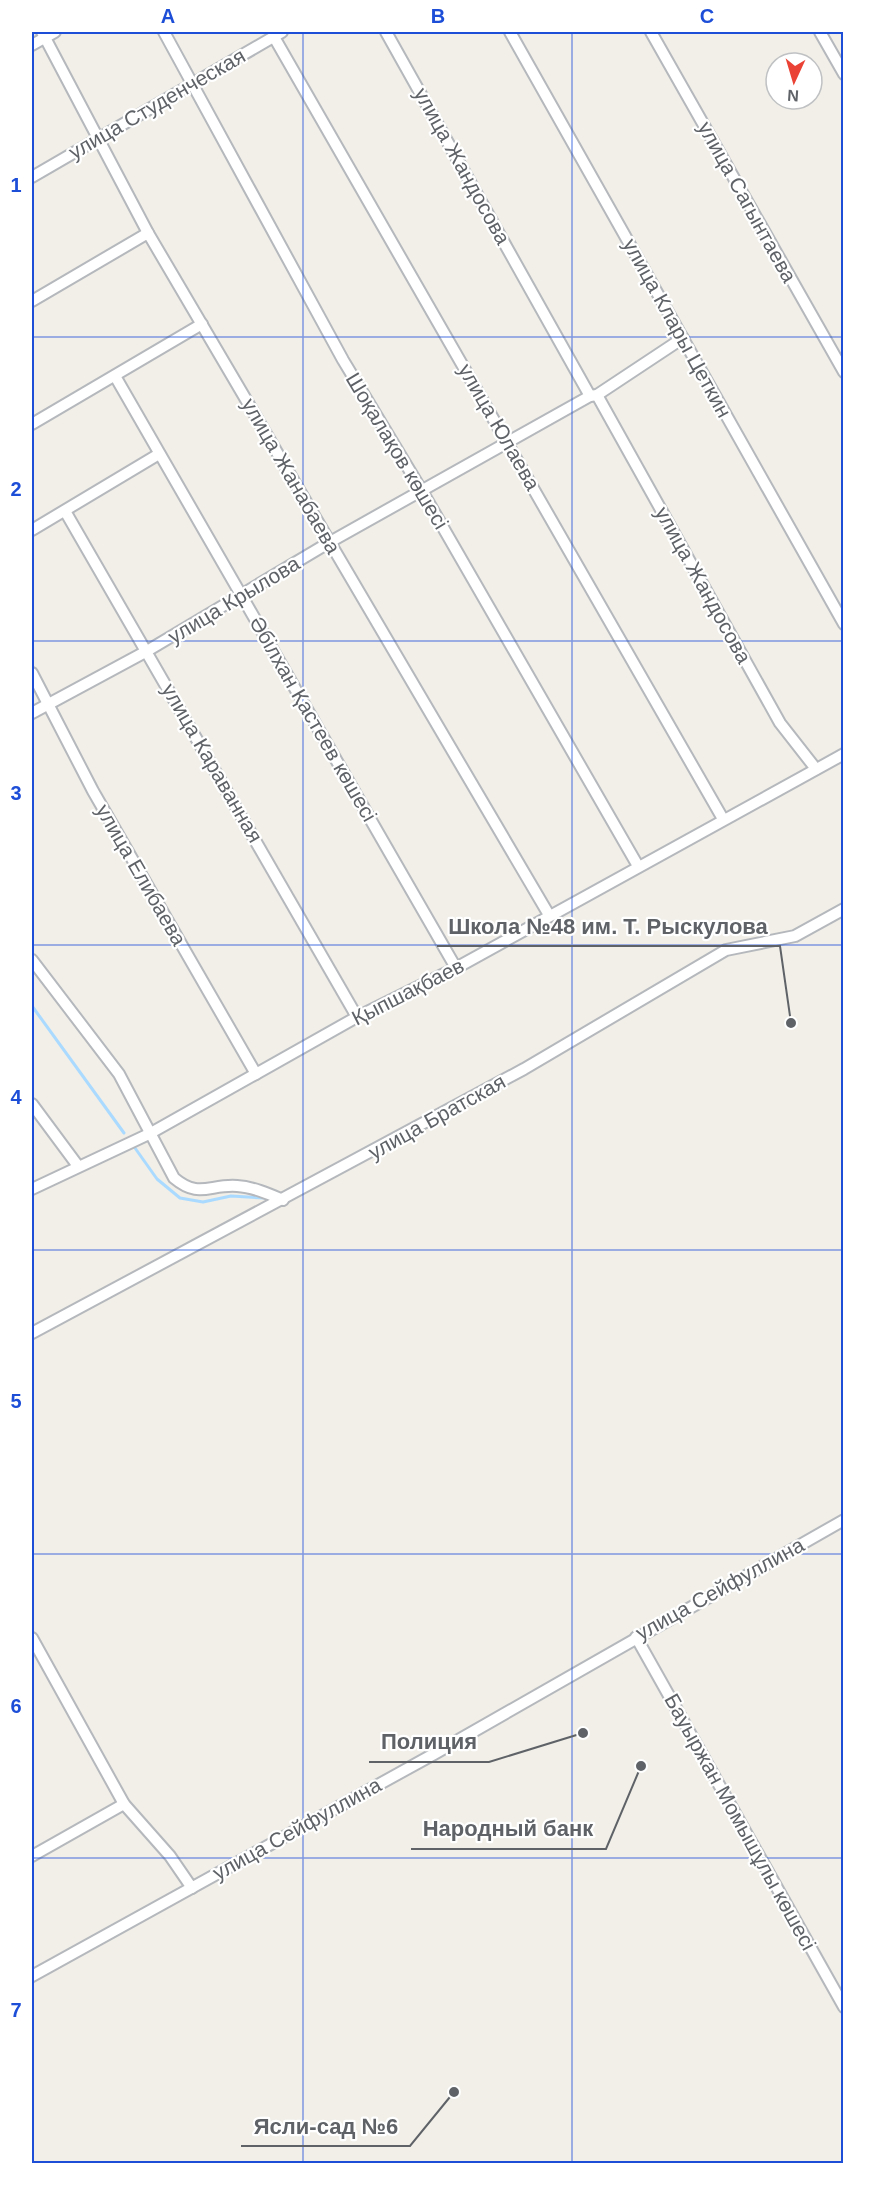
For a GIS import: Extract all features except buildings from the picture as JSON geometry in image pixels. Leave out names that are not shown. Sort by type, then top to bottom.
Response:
[{"type":"street","name":"Шоқалақов көшесі","points":[[164,32],[343,360],[422,491],[638,866]]},
{"type":"street","name":"улица Жандосова","points":[[386,32],[780,723],[816,769]]},
{"type":"street","name":"улица Клары Цеткин","points":[[510,32],[843,624]]},
{"type":"street","name":"улица Сагынтаева","points":[[651,32],[843,372]]},
{"type":"street","points":[[820,32],[843,74]]},
{"type":"street","points":[[32,45],[47,33]]},
{"type":"street","name":"улица Жанабаева","points":[[47,33],[148,233],[549,915]]},
{"type":"street","name":"улица Студенческая","points":[[32,177],[278,34]]},
{"type":"street","name":"улица Юлаева","points":[[278,34],[723,819]]},
{"type":"street","points":[[32,301],[148,233]]},
{"type":"street","points":[[32,424],[202,324]]},
{"type":"street","name":"улица Крылова","points":[[32,713],[147,651],[330,542],[509,444],[594,395],[683,338]]},
{"type":"street","name":"Әбілхан Қастеев көшесі","points":[[115,376],[456,968]]},
{"type":"street","points":[[32,530],[159,454]]},
{"type":"street","name":"улица Караванная","points":[[65,511],[357,1017]]},
{"type":"street","name":"улица Елибаева","points":[[32,674],[93,791],[256,1074]]},
{"type":"street","name":"Қыпшақбаев","points":[[32,1189],[149,1134],[357,1017],[456,968],[843,754]]},
{"type":"street","name":"улица Братская","points":[[32,1333],[524,1069],[726,950],[795,936],[843,909]]},
{"type":"street","points":[[32,960],[119,1074],[174,1178],[186,1188],[200,1191],[237,1186],[283,1200]]},
{"type":"street","points":[[32,1104],[78,1166]]},
{"type":"street","name":"улица Сейфуллина","points":[[32,1976],[843,1520]]},
{"type":"street","name":"Бауыржан Момышұлы көшесі","points":[[636,1637],[843,2007]]},
{"type":"street","points":[[32,1638],[124,1804],[170,1856],[192,1888]]},
{"type":"street","points":[[32,1856],[124,1804]]},
{"type":"waterway","points":[[32,1006],[124,1133]]},
{"type":"waterway","points":[[135,1148],[157,1179],[180,1198],[203,1202],[231,1196],[264,1198]]},
{"type":"place","name":"Школа №48 им. Т. Рыскулова","points":[[791,1023]]},
{"type":"place","name":"Полиция","points":[[583,1733]]},
{"type":"place","name":"Народный банк","points":[[641,1766]]},
{"type":"place","name":"Ясли-сад №6","points":[[454,2092]]}]
